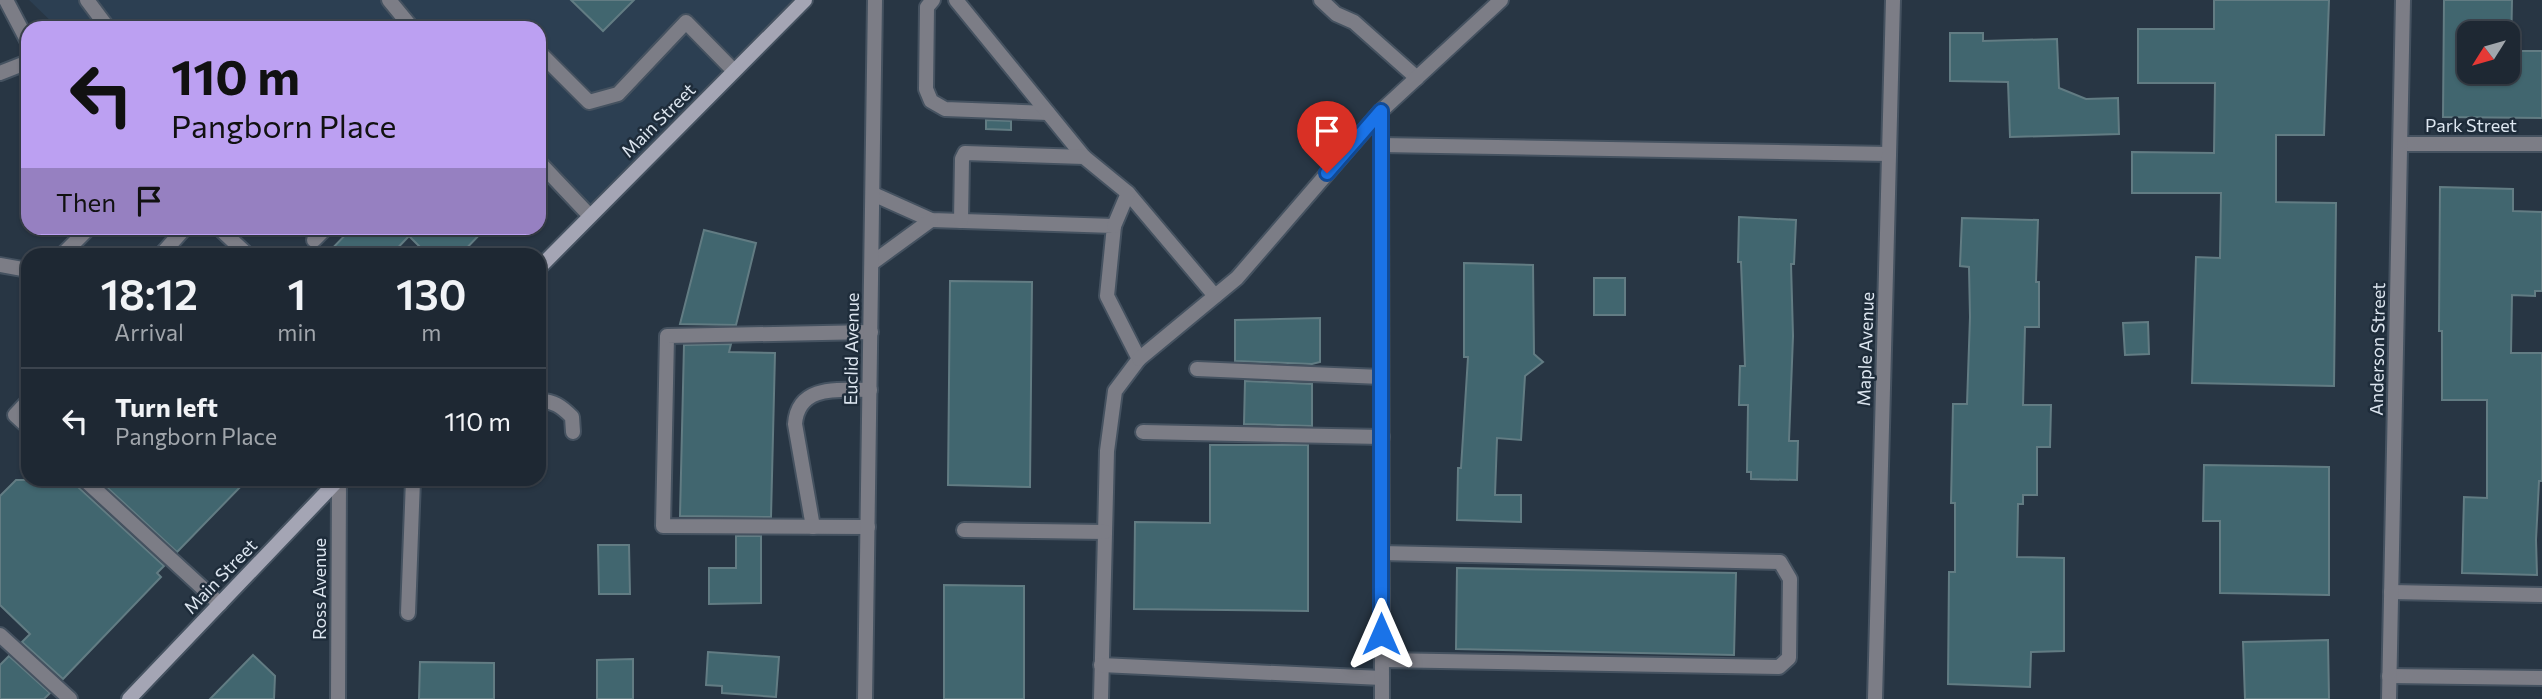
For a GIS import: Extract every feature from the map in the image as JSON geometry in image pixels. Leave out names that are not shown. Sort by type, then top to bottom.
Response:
[{"type":"main road","name":"Main Street","points":[[546,261],[805,0]]},
{"type":"main road","name":"Main Street","points":[[129,699],[332,486]]},
{"type":"street","points":[[6,0],[21,29]]},
{"type":"street","points":[[87,0],[103,21]]},
{"type":"street","points":[[389,0],[402,21]]},
{"type":"street","name":"Euclid Avenue","points":[[865,699],[875,0]]},
{"type":"street","points":[[933,0],[927,7],[926,89],[931,101],[945,109],[1048,113]]},
{"type":"street","points":[[956,0],[1084,157],[1128,193],[1214,296]]},
{"type":"street","points":[[1321,0],[1336,14],[1354,22],[1417,78]]},
{"type":"street","points":[[1101,699],[1107,451],[1115,391],[1139,359],[1237,278],[1381,111],[1501,0]]},
{"type":"street","name":"Maple Avenue","points":[[1875,699],[1893,0]]},
{"type":"street","name":"Anderson Street","points":[[2389,699],[2403,0]]},
{"type":"street","points":[[546,59],[589,102],[608,97],[618,94],[686,22],[734,71]]},
{"type":"street","points":[[0,73],[21,65]]},
{"type":"street","points":[[1381,111],[1382,699]]},
{"type":"street","name":"Park Street","points":[[2401,144],[2542,144]]},
{"type":"street","points":[[1381,145],[1889,154]]},
{"type":"street","points":[[961,221],[964,153],[1084,157]]},
{"type":"street","points":[[546,169],[589,215]]},
{"type":"street","points":[[1128,193],[1114,226],[1107,296],[1139,359]]},
{"type":"street","points":[[873,194],[931,219],[1114,226]]},
{"type":"street","points":[[872,263],[931,219]]},
{"type":"street","points":[[69,248],[82,235]]},
{"type":"street","points":[[226,235],[240,248]]},
{"type":"street","points":[[314,240],[319,235]]},
{"type":"street","points":[[0,265],[21,269]]},
{"type":"street","points":[[868,527],[663,526],[667,336],[871,332]]},
{"type":"street","points":[[1197,369],[1381,377]]},
{"type":"street","points":[[813,527],[795,424],[796,411],[806,398],[824,390],[870,390]]},
{"type":"street","points":[[546,400],[550,400],[572,416],[573,432]]},
{"type":"street","points":[[1143,432],[1382,437]]},
{"type":"street","points":[[92,486],[220,604]]},
{"type":"street","name":"Ross Avenue","points":[[338,486],[338,699]]},
{"type":"street","points":[[408,613],[413,486]]},
{"type":"street","points":[[964,530],[1105,532]]},
{"type":"street","points":[[1381,553],[1780,562],[1790,579],[1789,658],[1779,667],[1382,660]]},
{"type":"street","points":[[2391,592],[2542,595]]},
{"type":"street","points":[[0,635],[70,699]]},
{"type":"street","points":[[1101,665],[1382,678]]},
{"type":"street","points":[[2389,676],[2542,678]]},
{"type":"shaded area","points":[[29,0],[804,0],[589,215],[546,169],[546,21],[51,21]]},
{"type":"building","points":[[571,0],[634,0],[603,31]]},
{"type":"building","points":[[2214,0],[2329,0],[2324,135],[2276,135],[2276,202],[2336,203],[2334,386],[2192,383],[2196,257],[2220,258],[2221,193],[2132,193],[2132,152],[2214,153],[2215,83],[2138,83],[2138,29],[2214,29]]},
{"type":"building","points":[[2444,0],[2512,0],[2512,21],[2457,21],[2457,84],[2520,84],[2520,51],[2542,51],[2542,118],[2443,117]]},
{"type":"building","points":[[1950,33],[1983,33],[1983,41],[2057,39],[2059,88],[2086,99],[2118,98],[2119,134],[2010,137],[2008,82],[1950,81]]},
{"type":"building","points":[[986,120],[1011,121],[1011,130],[986,129]]},
{"type":"building","points":[[2440,187],[2513,189],[2513,211],[2542,212],[2542,291],[2535,291],[2535,296],[2512,295],[2511,353],[2542,353],[2542,481],[2539,481],[2537,575],[2462,573],[2464,497],[2487,498],[2487,400],[2442,400],[2442,331],[2439,331]]},
{"type":"building","points":[[1739,217],[1796,220],[1794,264],[1791,264],[1793,336],[1789,441],[1798,441],[1797,480],[1751,479],[1751,472],[1747,472],[1748,405],[1739,405],[1740,366],[1745,366],[1741,262],[1738,262]]},
{"type":"building","points":[[1962,218],[2038,220],[2036,282],[2039,282],[2039,327],[2025,327],[2023,405],[2051,405],[2050,447],[2037,447],[2037,495],[2023,495],[2023,504],[2018,504],[2017,557],[2064,558],[2064,651],[2031,652],[2030,687],[1948,684],[1949,572],[1955,572],[1955,503],[1951,503],[1953,404],[1967,404],[1970,317],[1969,267],[1960,266]]},
{"type":"building","points":[[704,230],[756,243],[736,325],[680,324]]},
{"type":"building","points":[[345,235],[479,235],[467,248],[421,248],[409,236],[398,248],[333,248]]},
{"type":"building","points":[[1464,263],[1533,265],[1534,354],[1543,362],[1525,376],[1521,440],[1497,438],[1495,495],[1521,495],[1521,522],[1457,520],[1458,468],[1461,468],[1468,357],[1464,357]]},
{"type":"building","points":[[1594,278],[1625,278],[1625,315],[1594,315]]},
{"type":"building","points":[[950,281],[1032,282],[1030,487],[948,485]]},
{"type":"building","points":[[1320,318],[1320,362],[1235,361],[1235,320]]},
{"type":"building","points":[[2148,322],[2149,354],[2125,355],[2123,323]]},
{"type":"building","points":[[731,344],[729,352],[775,353],[771,517],[680,516],[684,345]]},
{"type":"building","points":[[1245,381],[1312,384],[1312,426],[1244,424]]},
{"type":"building","points":[[1210,445],[1308,445],[1308,611],[1134,609],[1135,522],[1210,523]]},
{"type":"building","points":[[2204,465],[2329,467],[2329,595],[2220,593],[2220,521],[2203,521]]},
{"type":"building","points":[[16,480],[21,480],[21,486],[78,486],[164,566],[157,573],[161,577],[63,679],[22,642],[30,634],[0,605],[0,496]]},
{"type":"building","points":[[106,486],[241,486],[177,552]]},
{"type":"building","points":[[736,536],[761,536],[761,603],[709,604],[709,568],[736,568]]},
{"type":"building","points":[[598,545],[629,545],[630,594],[599,594]]},
{"type":"building","points":[[1457,568],[1736,573],[1734,655],[1456,649]]},
{"type":"building","points":[[944,585],[1024,586],[1024,699],[944,699]]},
{"type":"building","points":[[2328,640],[2329,699],[2245,699],[2243,642]]},
{"type":"building","points":[[708,652],[779,657],[776,697],[722,693],[722,686],[706,685]]},
{"type":"building","points":[[253,655],[275,676],[274,699],[210,699]]},
{"type":"building","points":[[9,656],[50,693],[44,699],[0,699],[0,665]]},
{"type":"building","points":[[633,659],[633,699],[597,699],[597,660]]},
{"type":"building","points":[[420,662],[494,663],[494,699],[419,699]]},
{"type":"route","points":[[1327,173],[1381,111],[1381,634]]}]
